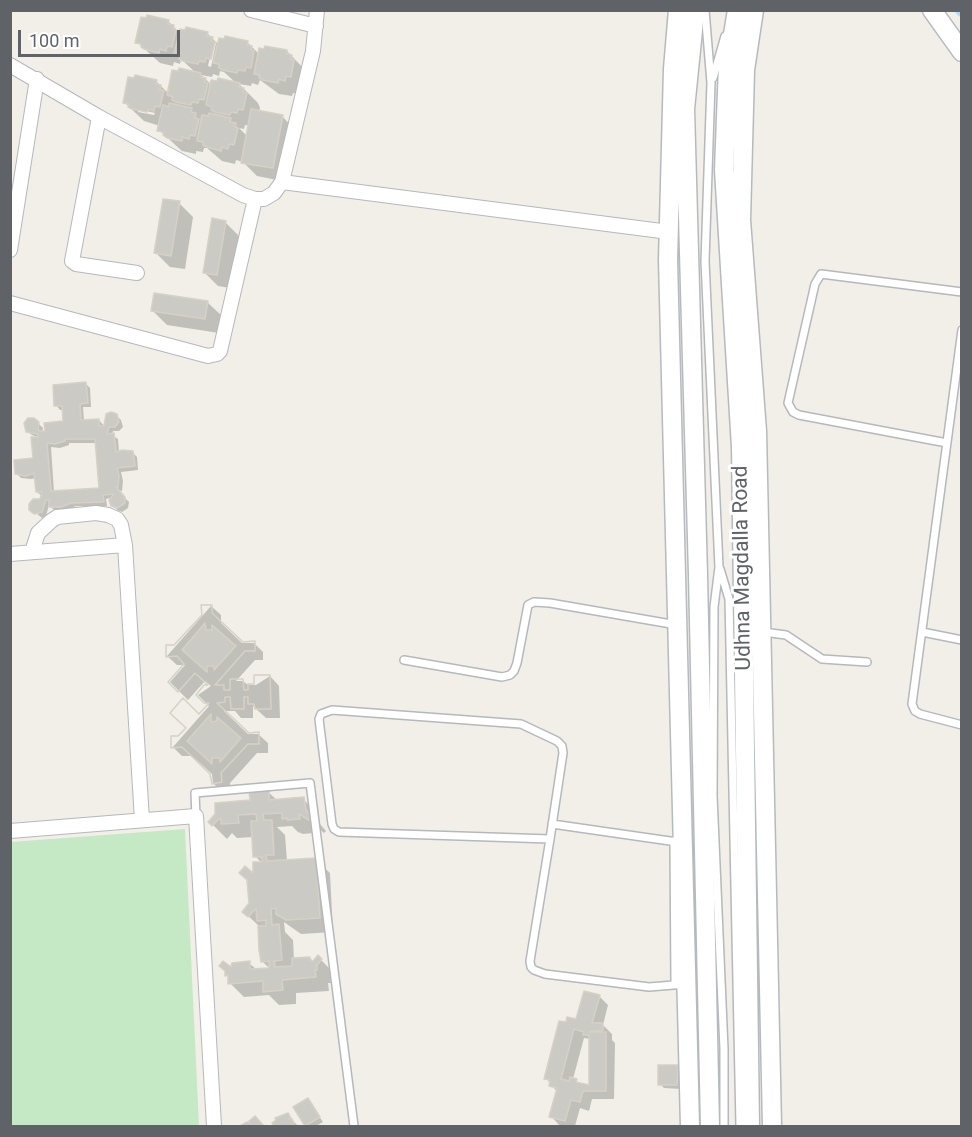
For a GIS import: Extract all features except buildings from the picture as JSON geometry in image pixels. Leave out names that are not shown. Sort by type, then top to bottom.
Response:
[{"type":"street","points":[[250,10],[316,26]]},
{"type":"street","points":[[10,65],[99,117],[243,195],[264,199],[274,193],[282,182],[313,51],[317,10]]},
{"type":"street","points":[[678,10],[673,69],[669,232],[681,984],[690,1126]]},
{"type":"street","points":[[695,10],[685,109],[710,1126]]},
{"type":"street","name":"Udhna Magdalla Road","points":[[736,10],[729,65],[724,170],[741,447],[750,1126]]},
{"type":"street","points":[[754,10],[745,70],[741,220],[757,431],[772,1126]]},
{"type":"street","points":[[932,10],[962,52]]},
{"type":"street","points":[[10,250],[37,79]]},
{"type":"street","points":[[99,117],[72,261],[76,264],[137,273]]},
{"type":"street","points":[[282,182],[669,232]]},
{"type":"street","points":[[10,303],[208,356],[217,354],[220,351],[255,199]]},
{"type":"street","points":[[673,496],[696,514]]},
{"type":"street","points":[[32,552],[38,533],[57,517],[86,514],[108,515],[117,519],[121,525],[125,545],[142,820]]},
{"type":"street","points":[[10,554],[125,545]]},
{"type":"street","points":[[10,831],[196,816],[214,1126]]},
{"type":"lane","points":[[705,10],[711,83],[705,261],[719,567],[714,607],[713,796],[724,1049],[724,1126]]},
{"type":"lane","points":[[711,83],[730,10]]},
{"type":"lane","points":[[947,443],[799,415],[793,412],[788,403],[815,284],[822,274],[962,292]]},
{"type":"lane","points":[[962,330],[912,704],[915,711],[920,714],[962,725]]},
{"type":"lane","points":[[719,567],[729,599],[740,1126]]},
{"type":"lane","points":[[404,660],[502,676],[510,675],[517,663],[528,605],[534,602],[677,625]]},
{"type":"lane","points":[[761,632],[786,635],[822,659],[867,662]]},
{"type":"lane","points":[[922,632],[962,640]]},
{"type":"lane","points":[[550,839],[339,832],[332,824],[319,719],[321,714],[332,710],[512,723],[529,726],[557,741],[562,746],[563,753],[550,839],[530,961],[534,970],[545,974],[649,987],[681,984]]},
{"type":"lane","points":[[196,816],[195,793],[310,783],[354,1126]]},
{"type":"lane","points":[[552,824],[678,842]]},
{"type":"green space","points":[[185,829],[199,1126],[11,1126],[11,842]]}]
